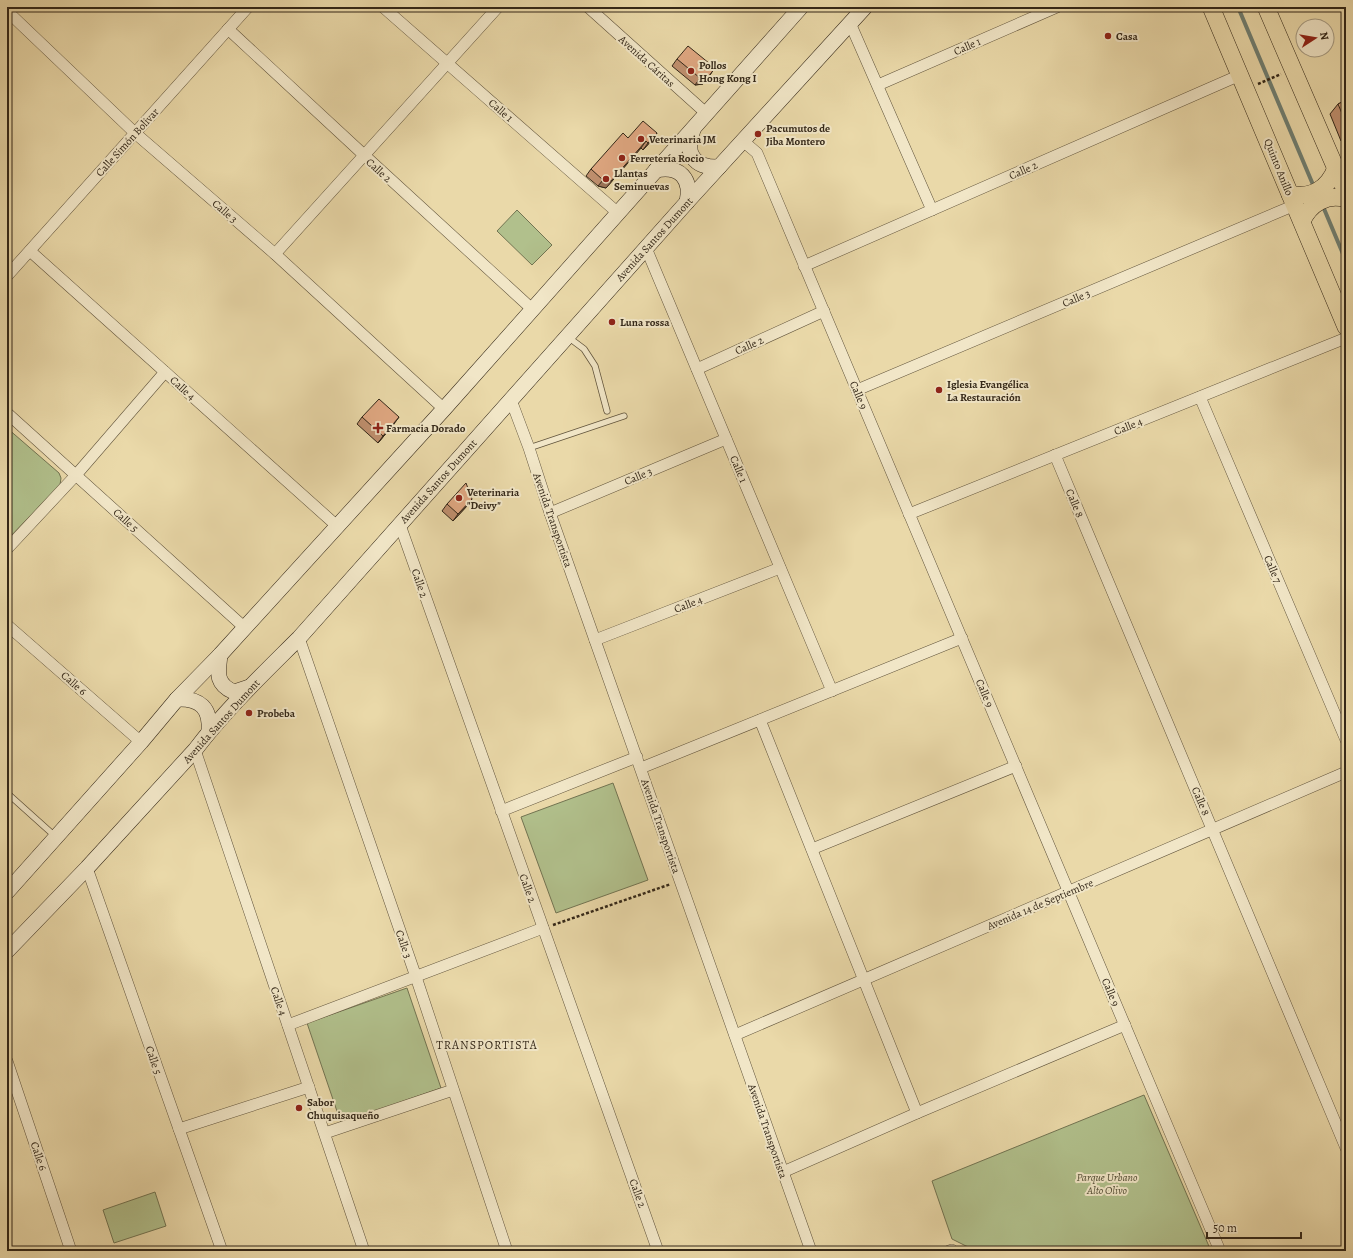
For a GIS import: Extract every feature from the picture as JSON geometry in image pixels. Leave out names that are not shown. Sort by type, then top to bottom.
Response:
[{"type":"main road","points":[[7,892],[141,742],[177,699],[245,628],[444,409],[801,7]]},
{"type":"main road","name":"Avenida Santos Dumont","points":[[7,951],[87,868],[196,750],[209,732],[250,687],[299,638],[566,336],[865,7]]},
{"type":"main road","name":"Quinto Anillo","points":[[1211,7],[1240,75],[1300,205],[1346,327]]},
{"type":"main road","points":[[1266,7],[1340,187],[1321,200],[1300,205]]},
{"type":"main road","points":[[692,130],[689,141],[690,153],[697,162],[708,168],[719,167]]},
{"type":"main road","points":[[656,170],[665,168],[675,170],[682,175],[688,183],[689,193],[687,202]]},
{"type":"main road","points":[[220,655],[218,672],[219,680],[226,689],[234,692],[250,687]]},
{"type":"main road","points":[[177,699],[188,698],[198,702],[206,710],[210,721],[209,732]]},
{"type":"street","name":"Calle Simón Bolívar","points":[[7,276],[248,7]]},
{"type":"street","name":"Calle 1","points":[[383,7],[618,213]]},
{"type":"street","points":[[274,254],[498,7]]},
{"type":"street","name":"Avenida Cáritas","points":[[588,7],[707,114]]},
{"type":"street","name":"Calle 1","points":[[878,85],[1057,7]]},
{"type":"street","name":"Calle 3","points":[[7,11],[136,133],[274,254],[444,409]]},
{"type":"street","points":[[850,23],[932,210]]},
{"type":"street","name":"Calle 2","points":[[228,29],[532,309]]},
{"type":"street","name":"Calle 2","points":[[804,266],[1240,75]]},
{"type":"street","name":"Calle 9","points":[[743,141],[757,153],[1220,1251]]},
{"type":"street","name":"Calle 3","points":[[857,390],[1300,205]]},
{"type":"street","name":"Calle 1","points":[[646,248],[832,691]]},
{"type":"street","name":"Calle 4","points":[[30,251],[337,526]]},
{"type":"street","name":"Calle 2","points":[[697,369],[824,311]]},
{"type":"street","name":"Calle 4","points":[[909,514],[1346,338]]},
{"type":"street","points":[[7,549],[76,475],[165,372]]},
{"type":"street","name":"Calle 7","points":[[1200,397],[1346,740]]},
{"type":"street","name":"Avenida Transportista","points":[[511,400],[783,1172],[807,1250]]},
{"type":"street","name":"Calle 5","points":[[7,413],[245,628]]},
{"type":"street","name":"Calle 3","points":[[550,513],[726,439]]},
{"type":"street","name":"Calle 8","points":[[1055,455],[1346,1148]]},
{"type":"street","name":"Calle 2","points":[[400,525],[658,1251]]},
{"type":"street","name":"Calle 4","points":[[595,640],[780,568]]},
{"type":"street","name":"Calle 6","points":[[7,625],[141,742]]},
{"type":"street","name":"Calle 3","points":[[299,638],[416,977],[507,1251]]},
{"type":"street","points":[[640,768],[962,638]]},
{"type":"street","points":[[760,720],[917,1113]]},
{"type":"street","name":"Calle 4","points":[[196,750],[364,1251]]},
{"type":"street","points":[[501,810],[637,758]]},
{"type":"street","points":[[812,849],[1016,766]]},
{"type":"street","name":"Avenida 14 de Septiembre","points":[[735,1035],[1346,772]]},
{"type":"street","name":"Calle 5","points":[[87,868],[222,1251]]},
{"type":"street","points":[[288,1025],[543,928]]},
{"type":"street","points":[[783,1172],[917,1113],[1125,1026]]},
{"type":"street","name":"Calle 6","points":[[7,1061],[72,1251]]},
{"type":"street","points":[[179,1129],[309,1087]]},
{"type":"street","points":[[325,1133],[453,1090]]},
{"type":"lane","points":[[566,336],[584,349],[595,366],[607,411]]},
{"type":"lane","points":[[529,448],[624,416]]},
{"type":"lane","points":[[7,793],[56,837]]},
{"type":"path","points":[[1256,85],[1280,75]]},
{"type":"path","points":[[543,928],[680,880]]},
{"type":"green space","points":[[517,210],[552,245],[532,265],[497,231]]},
{"type":"green space","points":[[7,428],[59,473],[61,478],[60,485],[7,540]]},
{"type":"green space","points":[[613,783],[648,880],[556,913],[521,817]]},
{"type":"green space","points":[[407,988],[441,1088],[341,1123],[307,1023]]},
{"type":"green space","name":"Parque Urbano Alto Olivo","points":[[1144,1095],[1211,1251],[976,1251],[952,1239],[932,1181]]},
{"type":"green space","points":[[155,1192],[166,1226],[114,1243],[103,1210]]},
{"type":"building","points":[[688,46],[715,68],[708,77],[700,78],[677,59]]},
{"type":"building","points":[[1346,100],[1346,123],[1338,104]]},
{"type":"building","points":[[643,121],[657,133],[648,143],[646,141],[611,181],[603,180],[591,169],[623,133],[628,138]]},
{"type":"building","points":[[379,399],[399,417],[383,436],[362,417]]},
{"type":"building","name":"Veterinaria \"Deivy\"","points":[[466,483],[472,499],[458,514],[447,504]]},
{"type":"waterway","points":[[1238,7],[1314,187]]},
{"type":"waterway","points":[[1322,204],[1346,261]]},
{"type":"place","name":"Casa","points":[[1108,36]]},
{"type":"place","name":"Pollos Hong Kong I","points":[[691,71]]},
{"type":"place","name":"Pacumutos de Jiba Montero","points":[[758,134]]},
{"type":"place","name":"Veterinaria JM","points":[[641,139]]},
{"type":"place","name":"Ferretería Rocio","points":[[622,158]]},
{"type":"place","name":"Llantas Seminuevas","points":[[606,179]]},
{"type":"place","name":"Luna rossa","points":[[612,322]]},
{"type":"place","name":"Iglesia Evangélica La Restauración","points":[[939,390]]},
{"type":"place","name":"Farmacia Dorado","points":[[378,428]]},
{"type":"place","name":"Veterinaria \"Deivy\"","points":[[459,498]]},
{"type":"place","name":"Probeba","points":[[249,713]]},
{"type":"place","name":"Sabor Chuquisaqueño","points":[[299,1108]]},
{"type":"district","name":"TRANSPORTISTA","points":[[487,1045]]}]
